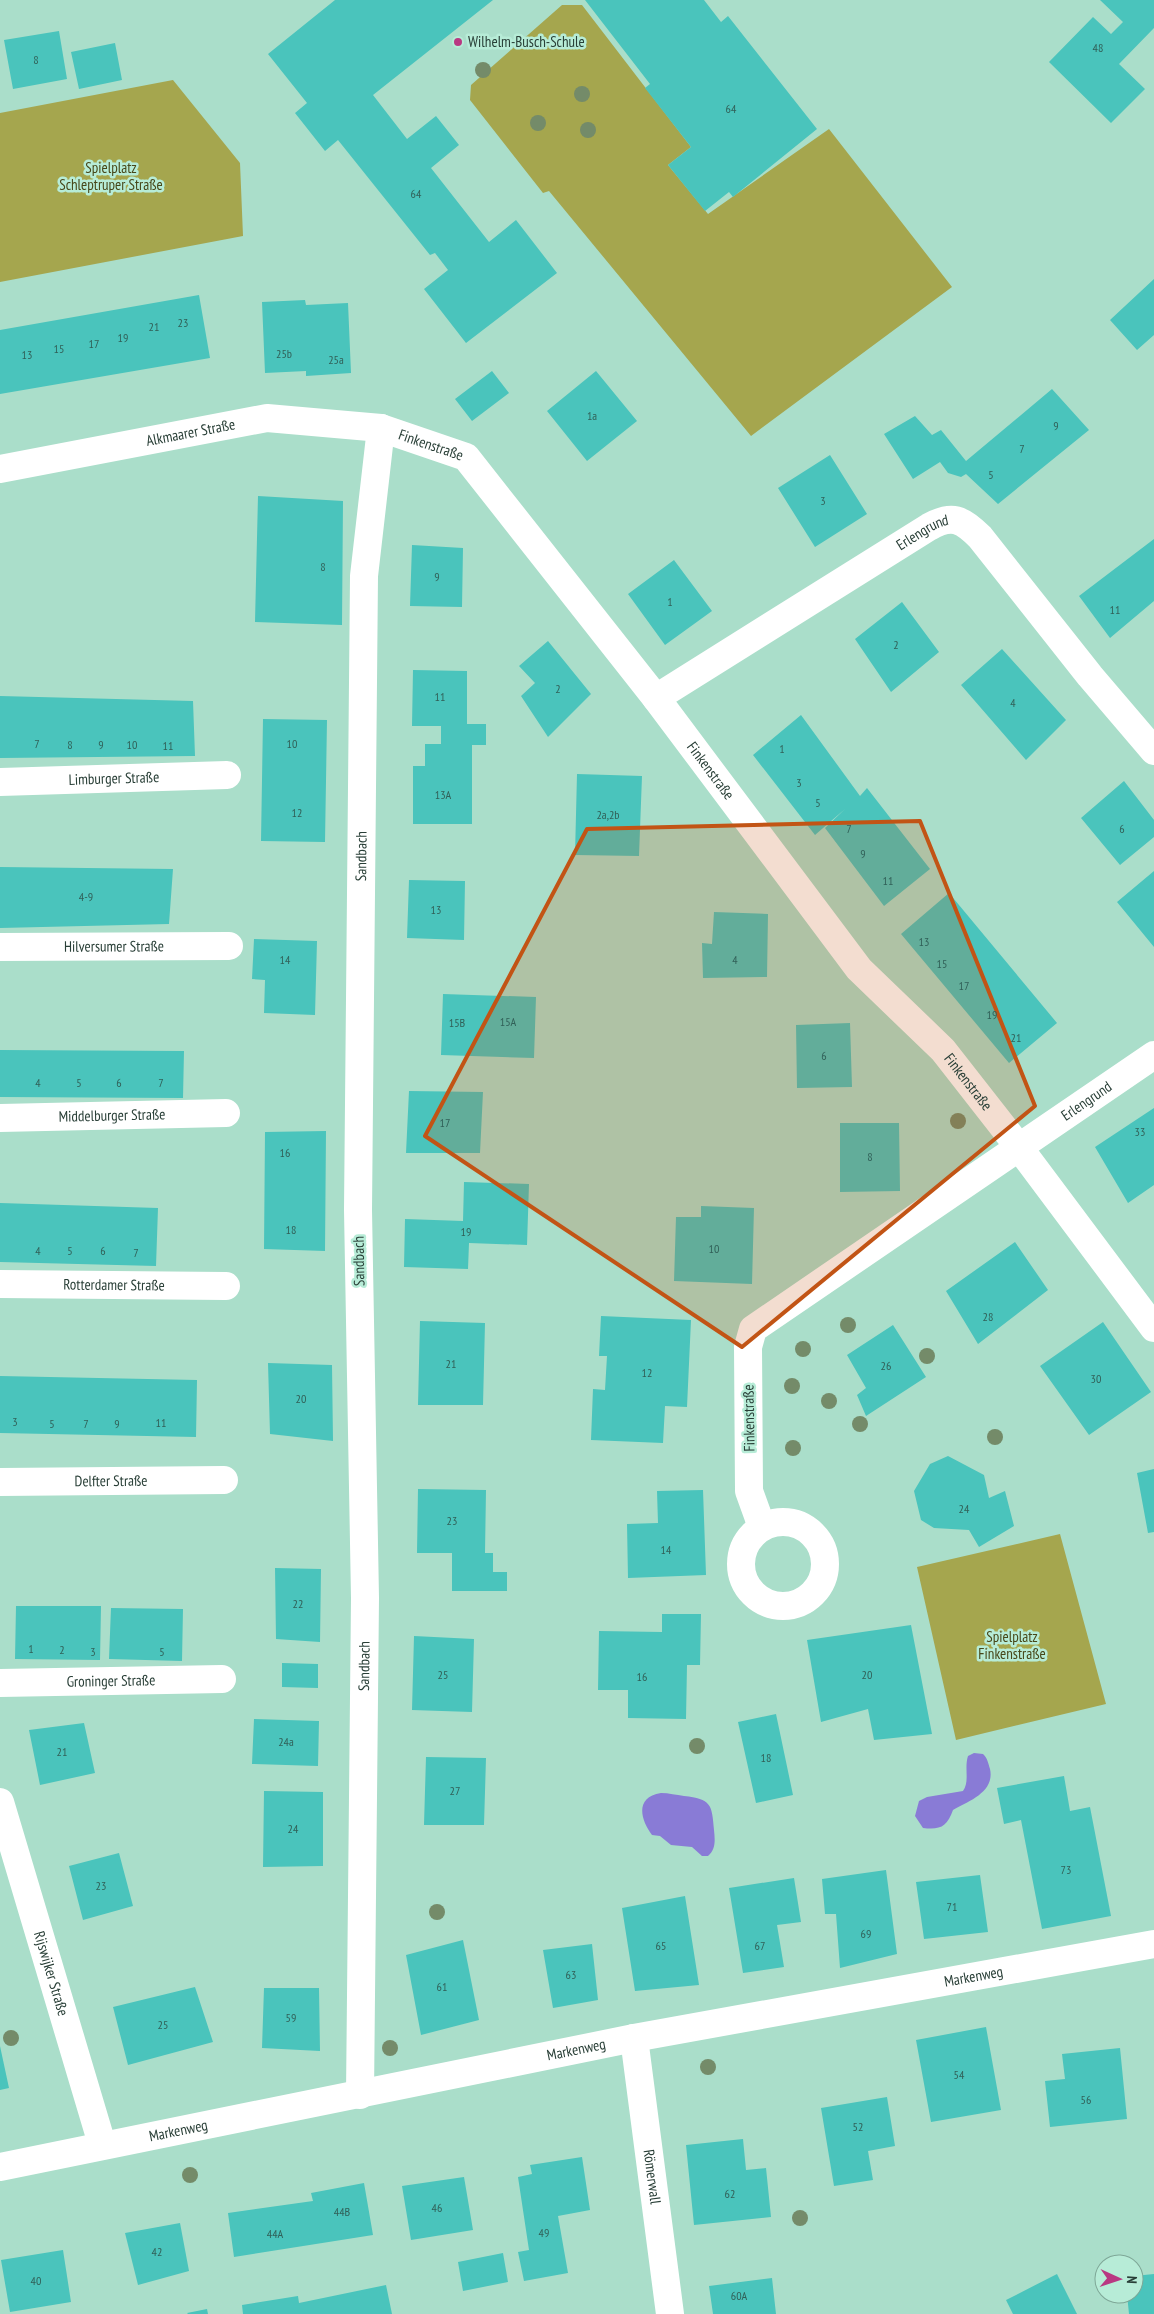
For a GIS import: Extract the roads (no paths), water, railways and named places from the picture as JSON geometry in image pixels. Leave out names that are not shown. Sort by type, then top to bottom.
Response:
[{"type":"street","name":"Alkmaarer Straße","points":[[0,469],[267,418],[381,428]]},
{"type":"street","name":"Finkenstraße","points":[[381,428],[466,457],[656,698],[858,969],[943,1050],[1018,1146],[1154,1328]]},
{"type":"street","name":"Sandbach","points":[[360,2095],[365,1598],[358,1210],[364,576],[381,428]]},
{"type":"street","name":"Erlengrund","points":[[656,698],[929,527],[941,520],[956,519],[966,523],[980,536],[1090,676],[1154,751]]},
{"type":"street","name":"Limburger Straße","points":[[0,782],[227,775]]},
{"type":"street","name":"Hilversumer Straße","points":[[0,947],[228,946]]},
{"type":"street","name":"Erlengrund","points":[[1018,1146],[1154,1055]]},
{"type":"street","name":"Middelburger Straße","points":[[0,1118],[226,1113]]},
{"type":"street","name":"Finkenstraße","points":[[762,1527],[749,1491],[748,1347],[753,1329],[1018,1146]]},
{"type":"street","name":"Rotterdamer Straße","points":[[0,1284],[226,1286]]},
{"type":"street","name":"Delfter Straße","points":[[0,1482],[224,1480]]},
{"type":"street","name":"Groninger Straße","points":[[0,1682],[222,1680]]},
{"type":"street","name":"Rijswijker Straße","points":[[0,1802],[102,2144]]},
{"type":"street","name":"Markenweg","points":[[0,2167],[102,2144],[360,2095],[634,2038],[1154,1944]]},
{"type":"street","name":"Römerwall","points":[[634,2038],[670,2314]]},
{"type":"place","name":"Wilhelm-Busch-Schule","points":[[458,42]]},
{"type":"park label","name":"Spielplatz Schleptruper Straße","points":[[111,176]]},
{"type":"park label","name":"Spielplatz Finkenstraße","points":[[1012,1646]]}]
